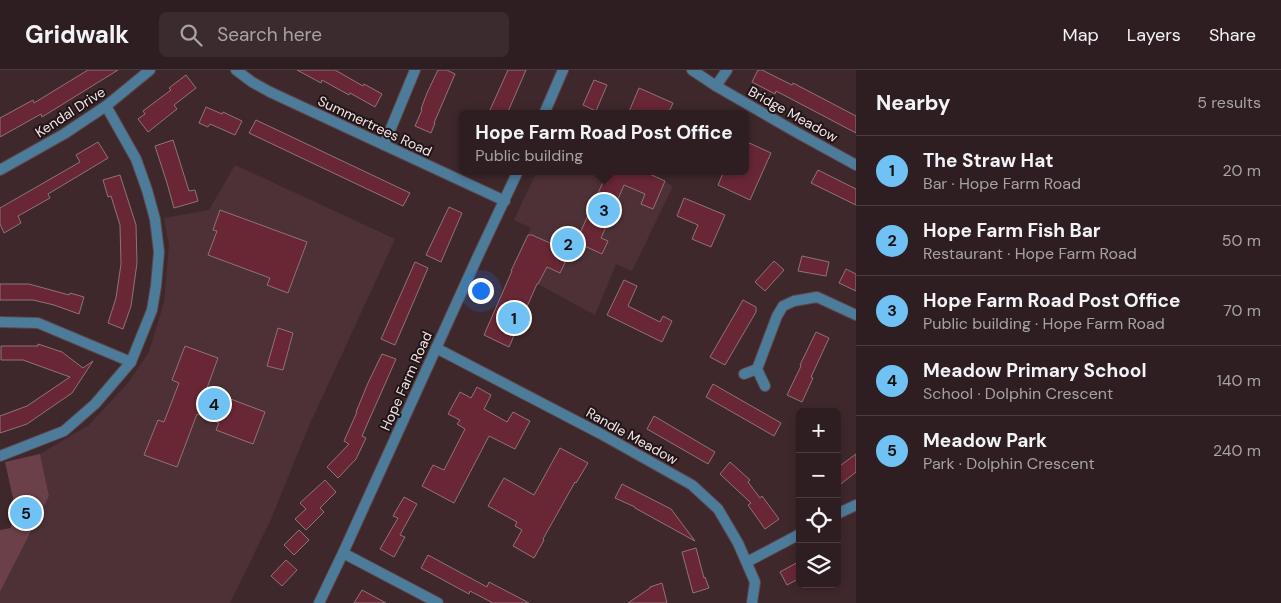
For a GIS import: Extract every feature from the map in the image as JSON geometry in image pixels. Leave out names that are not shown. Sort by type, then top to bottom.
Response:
[{"type":"street","name":"Kendal Drive","points":[[0,170],[64,134],[106,106],[150,70]]},
{"type":"street","name":"Summertrees Road","points":[[236,70],[270,92],[505,201]]},
{"type":"street","points":[[384,145],[415,70]]},
{"type":"street","points":[[546,110],[563,70]]},
{"type":"street","name":"Bridge Meadow","points":[[692,70],[794,131],[856,164]]},
{"type":"street","points":[[716,86],[727,70]]},
{"type":"street","points":[[0,456],[64,431],[96,404],[131,362],[152,310],[156,286],[158,252],[155,220],[136,159],[106,106]]},
{"type":"street","name":"Hope Farm Road","points":[[319,603],[516,175]]},
{"type":"street","points":[[765,386],[757,369],[777,316],[783,306],[794,301],[817,297],[856,315]]},
{"type":"street","points":[[0,322],[38,323],[131,362]]},
{"type":"street","name":"Randle Meadow","points":[[436,348],[601,434],[692,485],[718,509],[738,542],[755,582],[752,603]]},
{"type":"street","points":[[744,374],[757,369]]},
{"type":"street","points":[[841,512],[856,505]]},
{"type":"street","points":[[747,562],[796,536]]},
{"type":"street","points":[[343,553],[438,603]]},
{"type":"shaded area","points":[[235,165],[395,239],[308,428],[271,519],[230,603],[0,603],[0,592],[49,496],[40,454],[89,425],[128,383],[149,352],[164,302],[169,245],[164,218],[209,210]]},
{"type":"shaded area","points":[[535,175],[651,175],[673,186],[632,271],[616,264],[595,315],[511,271],[531,228],[514,220]]},
{"type":"shaded area","points":[[40,454],[49,496],[0,592],[0,530],[11,528],[13,498],[5,462]]},
{"type":"building","points":[[88,70],[118,70],[42,117],[41,114],[0,137],[0,118],[33,100],[34,103]]},
{"type":"building","points":[[297,70],[335,70],[363,86],[364,84],[382,94],[375,107],[350,93],[349,95],[322,80],[321,83]]},
{"type":"building","points":[[438,70],[447,70],[455,74],[431,133],[415,126]]},
{"type":"building","points":[[508,70],[526,70],[509,110],[490,110]]},
{"type":"building","points":[[758,70],[762,70],[792,85],[793,83],[856,116],[856,133],[776,91],[775,94],[752,82]]},
{"type":"building","points":[[186,75],[196,88],[174,105],[177,109],[148,132],[138,119],[145,114],[143,111],[171,90],[169,88]]},
{"type":"building","points":[[594,80],[607,85],[596,110],[583,105]]},
{"type":"building","points":[[639,88],[673,103],[670,110],[630,110]]},
{"type":"building","points":[[206,107],[222,114],[223,112],[242,121],[235,135],[210,124],[208,127],[199,123]]},
{"type":"building","points":[[256,120],[410,193],[403,206],[249,133]]},
{"type":"building","points":[[173,140],[189,191],[195,190],[198,201],[174,208],[155,146]]},
{"type":"building","points":[[98,142],[108,158],[48,194],[50,198],[18,216],[21,223],[4,233],[0,224],[0,208],[80,162],[76,155]]},
{"type":"building","points":[[749,143],[771,153],[750,200],[718,185],[722,175],[749,175]]},
{"type":"building","points":[[818,170],[856,189],[856,205],[811,183]]},
{"type":"building","points":[[120,175],[136,225],[137,263],[131,306],[123,329],[108,323],[116,298],[121,264],[120,225],[111,196],[108,197],[103,180]]},
{"type":"building","points":[[606,175],[652,175],[665,181],[653,209],[641,204],[645,194],[624,185],[601,238],[608,241],[602,254],[576,242]]},
{"type":"building","points":[[684,198],[725,215],[711,247],[692,239],[698,225],[677,216]]},
{"type":"building","points":[[449,207],[462,213],[441,262],[426,255]]},
{"type":"building","points":[[220,210],[307,242],[288,293],[267,285],[270,278],[208,255],[217,231],[213,230]]},
{"type":"building","points":[[528,235],[532,235],[570,252],[560,273],[547,267],[537,284],[509,347],[484,335]]},
{"type":"building","points":[[802,256],[829,262],[826,276],[798,271]]},
{"type":"building","points":[[774,261],[784,270],[765,291],[755,282]]},
{"type":"building","points":[[415,262],[428,268],[395,345],[381,339]]},
{"type":"building","points":[[846,269],[856,274],[856,291],[839,283]]},
{"type":"building","points":[[624,280],[637,286],[628,306],[660,322],[663,316],[672,321],[662,342],[607,315]]},
{"type":"building","points":[[0,284],[29,284],[69,295],[70,293],[84,297],[79,314],[33,300],[0,300]]},
{"type":"building","points":[[743,300],[756,307],[756,312],[725,365],[710,357]]},
{"type":"building","points":[[278,328],[293,333],[283,370],[267,366]]},
{"type":"building","points":[[816,332],[829,338],[802,402],[787,395]]},
{"type":"building","points":[[38,344],[62,352],[83,368],[93,361],[72,393],[27,424],[0,433],[0,416],[27,406],[70,377],[23,360],[1,360],[1,346],[38,346]]},
{"type":"building","points":[[185,346],[218,358],[203,399],[225,408],[228,398],[265,412],[253,444],[216,430],[219,423],[197,414],[177,467],[144,455],[158,420],[164,422],[179,383],[172,380]]},
{"type":"building","points":[[382,354],[396,359],[362,436],[366,438],[356,459],[338,478],[327,467],[349,444],[344,441]]},
{"type":"building","points":[[713,384],[781,423],[774,436],[706,397]]},
{"type":"building","points":[[477,387],[491,395],[484,409],[507,422],[513,412],[530,421],[515,449],[489,436],[454,503],[422,486],[433,465],[444,470],[465,429],[457,424],[460,420],[448,414],[460,392],[471,398]]},
{"type":"building","points":[[654,416],[715,452],[708,464],[647,429]]},
{"type":"building","points":[[560,448],[588,463],[575,482],[534,558],[513,546],[522,530],[515,526],[517,522],[488,506],[504,478],[534,495]]},
{"type":"building","points":[[856,454],[856,472],[841,484],[841,465]]},
{"type":"building","points":[[730,462],[750,480],[748,482],[760,498],[762,496],[779,519],[765,529],[748,505],[751,503],[720,474]]},
{"type":"building","points":[[325,480],[336,492],[320,508],[324,512],[306,530],[295,519],[306,509],[300,503]]},
{"type":"building","points":[[622,484],[671,509],[695,541],[635,507],[615,498]]},
{"type":"building","points":[[404,497],[417,504],[400,535],[405,537],[394,557],[380,549],[398,518],[393,516]]},
{"type":"building","points":[[299,530],[309,540],[294,555],[284,545]]},
{"type":"building","points":[[696,548],[704,578],[709,588],[693,593],[682,552]]},
{"type":"building","points":[[428,555],[487,587],[489,582],[529,603],[493,603],[470,591],[469,594],[421,568]]},
{"type":"building","points":[[286,560],[297,570],[282,586],[271,576]]},
{"type":"building","points":[[796,563],[796,580],[787,585],[780,572]]},
{"type":"building","points":[[662,583],[667,603],[628,603],[650,587]]},
{"type":"building","points":[[362,590],[386,603],[354,603]]},
{"type":"place","name":"Hope Farm Road Post Office","points":[[604,210]]},
{"type":"place","name":"Hope Farm Fish Bar","points":[[568,244]]},
{"type":"place","name":"The Straw Hat","points":[[514,318]]},
{"type":"place","name":"Meadow Primary School","points":[[214,404]]},
{"type":"place","name":"Meadow Park","points":[[26,513]]}]
